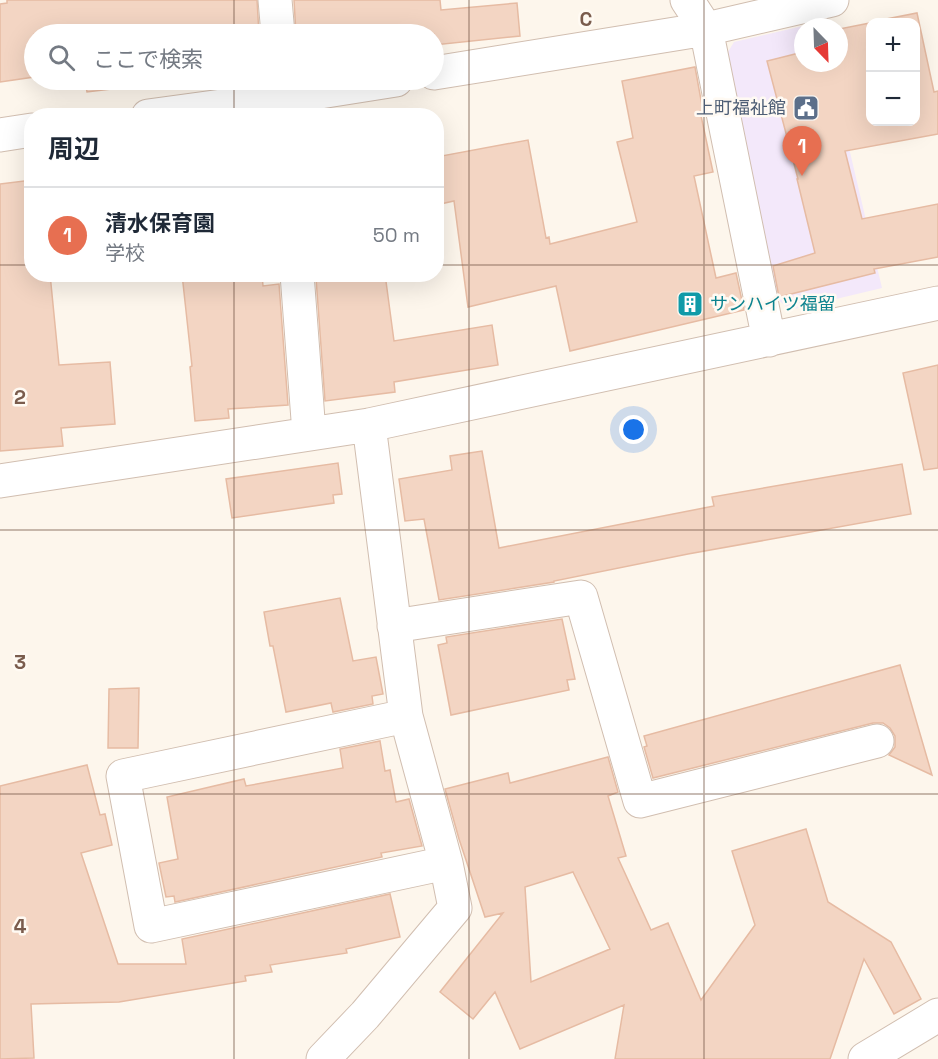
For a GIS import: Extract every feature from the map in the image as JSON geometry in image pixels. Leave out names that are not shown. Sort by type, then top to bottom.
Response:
[{"type":"street","points":[[275,0],[277,24]]},
{"type":"street","points":[[687,0],[706,29],[769,340]]},
{"type":"street","points":[[444,71],[706,29],[832,0]]},
{"type":"street","points":[[208,108],[333,90]]},
{"type":"street","points":[[0,135],[24,131]]},
{"type":"street","points":[[298,282],[309,433]]},
{"type":"street","points":[[0,481],[369,425],[938,303]]},
{"type":"street","points":[[323,1059],[365,1015],[455,908],[446,863],[406,716],[369,425]]},
{"type":"street","points":[[394,626],[581,597],[640,801],[877,741]]},
{"type":"street","points":[[406,716],[123,776],[151,926],[446,863]]},
{"type":"street","points":[[865,1059],[938,1015]]},
{"type":"shaded area","points":[[794,28],[794,72],[831,72],[882,288],[790,310],[775,297],[723,60],[734,42]]},
{"type":"building","points":[[7,0],[257,0],[258,24],[24,24],[24,78],[0,82],[0,4],[7,3]]},
{"type":"building","points":[[294,0],[440,0],[441,10],[517,3],[520,36],[444,44],[444,24],[295,24]]},
{"type":"building","points":[[917,13],[918,18],[891,18]]},
{"type":"building","points":[[866,24],[866,126],[920,126],[920,27],[934,92],[938,91],[938,134],[845,151],[862,219],[938,204],[938,257],[874,269],[875,273],[779,297],[773,266],[815,253],[767,61],[794,54],[794,72],[848,72],[848,27]]},
{"type":"building","points":[[695,67],[703,111],[700,111],[713,172],[694,176],[716,278],[736,273],[744,310],[570,351],[556,286],[468,307],[454,201],[444,203],[444,156],[528,140],[546,238],[549,237],[550,244],[637,222],[617,142],[633,138],[622,81]]},
{"type":"building","points":[[24,181],[24,282],[51,282],[59,365],[110,362],[115,424],[61,428],[63,446],[0,451],[0,184]]},
{"type":"building","points":[[183,282],[263,282],[263,286],[279,284],[288,405],[228,409],[229,418],[195,421],[190,367],[192,366]]},
{"type":"building","points":[[316,282],[386,282],[394,341],[492,325],[498,365],[394,382],[395,392],[325,401]]},
{"type":"building","points":[[938,365],[938,468],[924,470],[903,373]]},
{"type":"building","points":[[482,451],[499,548],[714,506],[712,497],[902,464],[911,514],[688,554],[554,582],[439,600],[424,519],[405,521],[399,479],[452,470],[450,456]]},
{"type":"building","points":[[338,463],[342,494],[333,495],[334,503],[232,518],[226,479]]},
{"type":"building","points":[[340,598],[353,661],[376,657],[383,694],[372,696],[373,704],[333,712],[331,703],[286,712],[264,612]]},
{"type":"building","points":[[562,619],[575,679],[567,680],[569,690],[451,715],[438,645],[447,643],[446,637]]},
{"type":"building","points":[[900,665],[932,775],[889,755],[895,747],[895,736],[883,723],[873,723],[653,778],[644,747],[647,746],[644,736]]},
{"type":"building","points":[[139,688],[138,748],[108,748],[109,689]]},
{"type":"building","points":[[380,741],[385,771],[390,770],[396,802],[409,799],[422,846],[381,853],[382,857],[175,902],[174,896],[166,897],[159,863],[178,859],[167,797],[244,779],[246,786],[343,768],[340,749]]},
{"type":"building","points":[[608,757],[618,792],[608,796],[626,856],[618,858],[651,930],[668,923],[701,1000],[755,925],[732,851],[806,829],[828,902],[891,942],[921,999],[894,1014],[864,959],[830,1059],[615,1059],[624,1005],[520,1049],[495,992],[473,1019],[440,992],[503,913],[485,917],[445,789],[508,773],[510,783]],"holes":[[[573,872],[610,949],[531,982],[525,887]]]},
{"type":"building","points":[[87,765],[100,815],[105,814],[112,845],[81,853],[118,964],[186,964],[182,939],[390,894],[400,937],[346,949],[347,953],[270,965],[272,972],[245,976],[246,981],[119,1002],[31,1004],[34,1058],[0,1059],[0,786]]},
{"type":"place","name":"上町福祉館","points":[[806,108]]},
{"type":"place","name":"清水保育園","points":[[802,176]]},
{"type":"place","name":"サンハイツ福留","points":[[690,304]]}]
